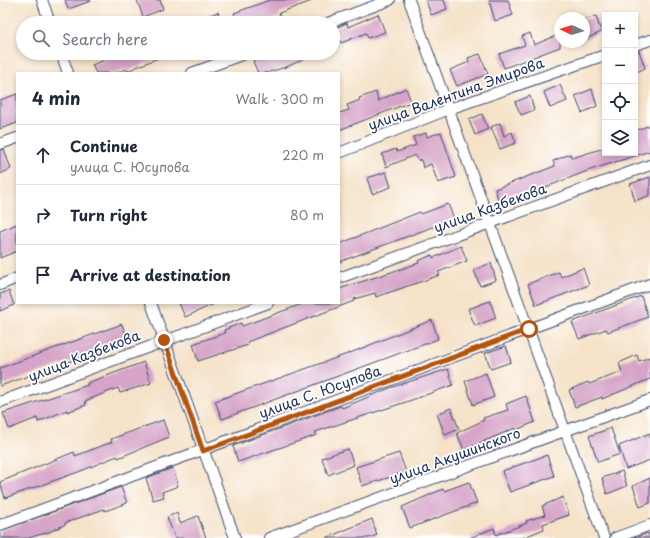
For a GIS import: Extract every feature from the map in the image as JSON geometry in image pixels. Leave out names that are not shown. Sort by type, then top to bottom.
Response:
[{"type":"street","points":[[42,0],[48,16]]},
{"type":"street","points":[[340,19],[390,0]]},
{"type":"street","points":[[410,0],[604,538]]},
{"type":"street","points":[[638,44],[650,40]]},
{"type":"street","name":"улица Валентина Эмирова","points":[[340,153],[449,109],[602,57]]},
{"type":"street","points":[[63,60],[68,72]]},
{"type":"street","points":[[195,72],[228,60]]},
{"type":"street","points":[[0,144],[16,138]]},
{"type":"street","name":"улица Казбекова","points":[[340,278],[650,165]]},
{"type":"street","points":[[0,284],[16,278]]},
{"type":"street","name":"улица С. Юсупова","points":[[0,525],[650,284]]},
{"type":"street","points":[[151,304],[235,538]]},
{"type":"street","name":"улица Казбекова","points":[[0,402],[164,340],[265,304]]},
{"type":"street","name":"улица Акушинского","points":[[269,538],[650,400]]},
{"type":"street","points":[[615,538],[650,525]]},
{"type":"building","points":[[65,0],[90,0],[91,1],[68,9]]},
{"type":"building","points":[[137,0],[160,0],[163,9],[143,16]]},
{"type":"building","points":[[270,0],[312,0],[279,13],[280,16],[235,16],[234,13]]},
{"type":"building","points":[[426,0],[444,0],[447,9],[431,15]]},
{"type":"building","points":[[489,0],[508,0],[513,15],[495,21]]},
{"type":"building","points":[[218,12],[219,16],[208,16]]},
{"type":"building","points":[[378,14],[385,32],[368,38],[366,33],[341,43],[340,26],[347,23],[348,27]]},
{"type":"building","points":[[596,16],[601,32],[590,37],[590,18]]},
{"type":"building","points":[[530,33],[534,45],[554,37],[554,48],[557,48],[504,68],[499,54],[525,45],[522,36]]},
{"type":"building","points":[[638,51],[639,51],[645,68],[638,72]]},
{"type":"building","points":[[480,54],[488,74],[457,86],[450,70],[469,62],[468,58]]},
{"type":"building","points":[[104,60],[153,60],[127,71],[126,69],[118,72],[96,72],[92,65]]},
{"type":"building","points":[[302,60],[269,72],[258,72],[253,61]]},
{"type":"building","points":[[560,85],[567,101],[550,108],[544,92]]},
{"type":"building","points":[[406,88],[411,102],[340,130],[340,113],[349,110],[347,105],[360,100],[359,98],[376,92],[378,101]]},
{"type":"building","points":[[592,89],[597,106],[582,113],[575,96]]},
{"type":"building","points":[[16,94],[16,123],[0,129],[0,100]]},
{"type":"building","points":[[530,96],[534,110],[521,115],[515,102]]},
{"type":"building","points":[[482,114],[488,129],[475,135],[469,120]]},
{"type":"building","points":[[500,123],[504,136],[512,132],[516,143],[500,149],[491,127]]},
{"type":"building","points":[[650,125],[650,151],[638,155],[638,130]]},
{"type":"building","points":[[441,132],[456,177],[438,183],[431,164],[423,168],[421,159],[419,161],[415,155],[386,167],[382,154],[396,149],[397,152],[416,145],[413,137],[426,133],[427,137]]},
{"type":"building","points":[[4,149],[11,169],[0,174],[0,150]]},
{"type":"building","points":[[602,149],[602,156],[634,156],[590,170],[500,205],[495,189],[555,166],[553,161],[570,154],[572,158]]},
{"type":"building","points":[[386,172],[391,187],[372,194],[367,178]]},
{"type":"building","points":[[650,177],[650,195],[635,201],[630,184]]},
{"type":"building","points":[[448,204],[454,219],[340,262],[340,244],[420,212],[421,214]]},
{"type":"building","points":[[16,224],[16,251],[0,258],[0,231]]},
{"type":"building","points":[[461,246],[467,261],[438,272],[440,275],[376,297],[375,293],[354,299],[354,301],[247,342],[248,345],[198,361],[193,344],[225,333],[224,330],[241,323],[242,326],[302,304],[340,304],[340,289],[419,263],[418,261],[432,255],[433,258]]},
{"type":"building","points":[[491,263],[496,280],[480,286],[474,270]]},
{"type":"building","points":[[583,268],[589,285],[536,305],[528,284],[559,272],[561,277]]},
{"type":"building","points":[[9,291],[14,305],[0,311],[0,294]]},
{"type":"building","points":[[641,296],[648,317],[608,332],[606,329],[579,339],[572,322]]},
{"type":"building","points":[[490,301],[496,318],[475,326],[468,309]]},
{"type":"building","points":[[179,304],[214,304],[185,317]]},
{"type":"building","points":[[432,320],[438,339],[222,419],[215,401],[350,353]]},
{"type":"building","points":[[122,324],[128,341],[0,386],[0,368]]},
{"type":"building","points":[[506,346],[511,362],[491,369],[485,353]]},
{"type":"building","points":[[637,355],[639,361],[650,357],[650,379],[602,399],[602,397],[575,407],[569,390],[588,382],[589,384],[622,372],[619,363]]},
{"type":"building","points":[[144,362],[151,383],[120,393],[118,388],[85,401],[86,405],[67,412],[67,410],[38,422],[37,418],[9,429],[3,413],[88,385],[87,383]]},
{"type":"building","points":[[448,369],[453,385],[315,432],[317,435],[238,462],[233,446],[335,408],[341,406],[342,408],[390,388]]},
{"type":"building","points":[[486,373],[494,397],[473,405],[465,381]]},
{"type":"building","points":[[526,396],[535,422],[516,430],[515,428],[464,450],[457,433],[484,420],[483,418],[508,410],[506,404]]},
{"type":"building","points":[[451,408],[459,429],[445,435],[437,414]]},
{"type":"building","points":[[163,420],[169,437],[118,458],[117,456],[81,471],[5,498],[0,482],[74,452],[75,456],[112,442],[111,439]]},
{"type":"building","points":[[611,428],[620,454],[598,462],[589,436]]},
{"type":"building","points":[[650,433],[650,460],[626,469],[619,446]]},
{"type":"building","points":[[348,449],[354,465],[328,475],[322,458]]},
{"type":"building","points":[[399,453],[406,472],[362,486],[356,467]]},
{"type":"building","points":[[547,455],[554,476],[510,492],[502,471]]},
{"type":"building","points":[[173,468],[178,486],[162,492],[164,497],[153,500],[146,478]]},
{"type":"building","points":[[622,471],[627,486],[607,494],[602,478]]},
{"type":"building","points":[[650,478],[650,503],[640,507],[633,486]]},
{"type":"building","points":[[469,482],[477,503],[410,528],[402,507],[443,489],[444,491]]},
{"type":"building","points":[[121,487],[127,503],[105,511],[104,509],[65,523],[66,524],[49,532],[28,538],[0,538],[0,531]]},
{"type":"building","points":[[563,497],[569,515],[543,524],[544,529],[522,538],[469,538],[494,528],[496,535],[527,523],[526,521],[545,515],[542,506]]},
{"type":"building","points":[[177,513],[180,523],[198,516],[206,538],[175,538],[167,517]]},
{"type":"building","points":[[372,519],[377,535],[369,538],[326,538]]},
{"type":"building","points":[[648,533],[650,538],[634,538]]},
{"type":"route","points":[[164,340],[203,451],[529,329]]}]
